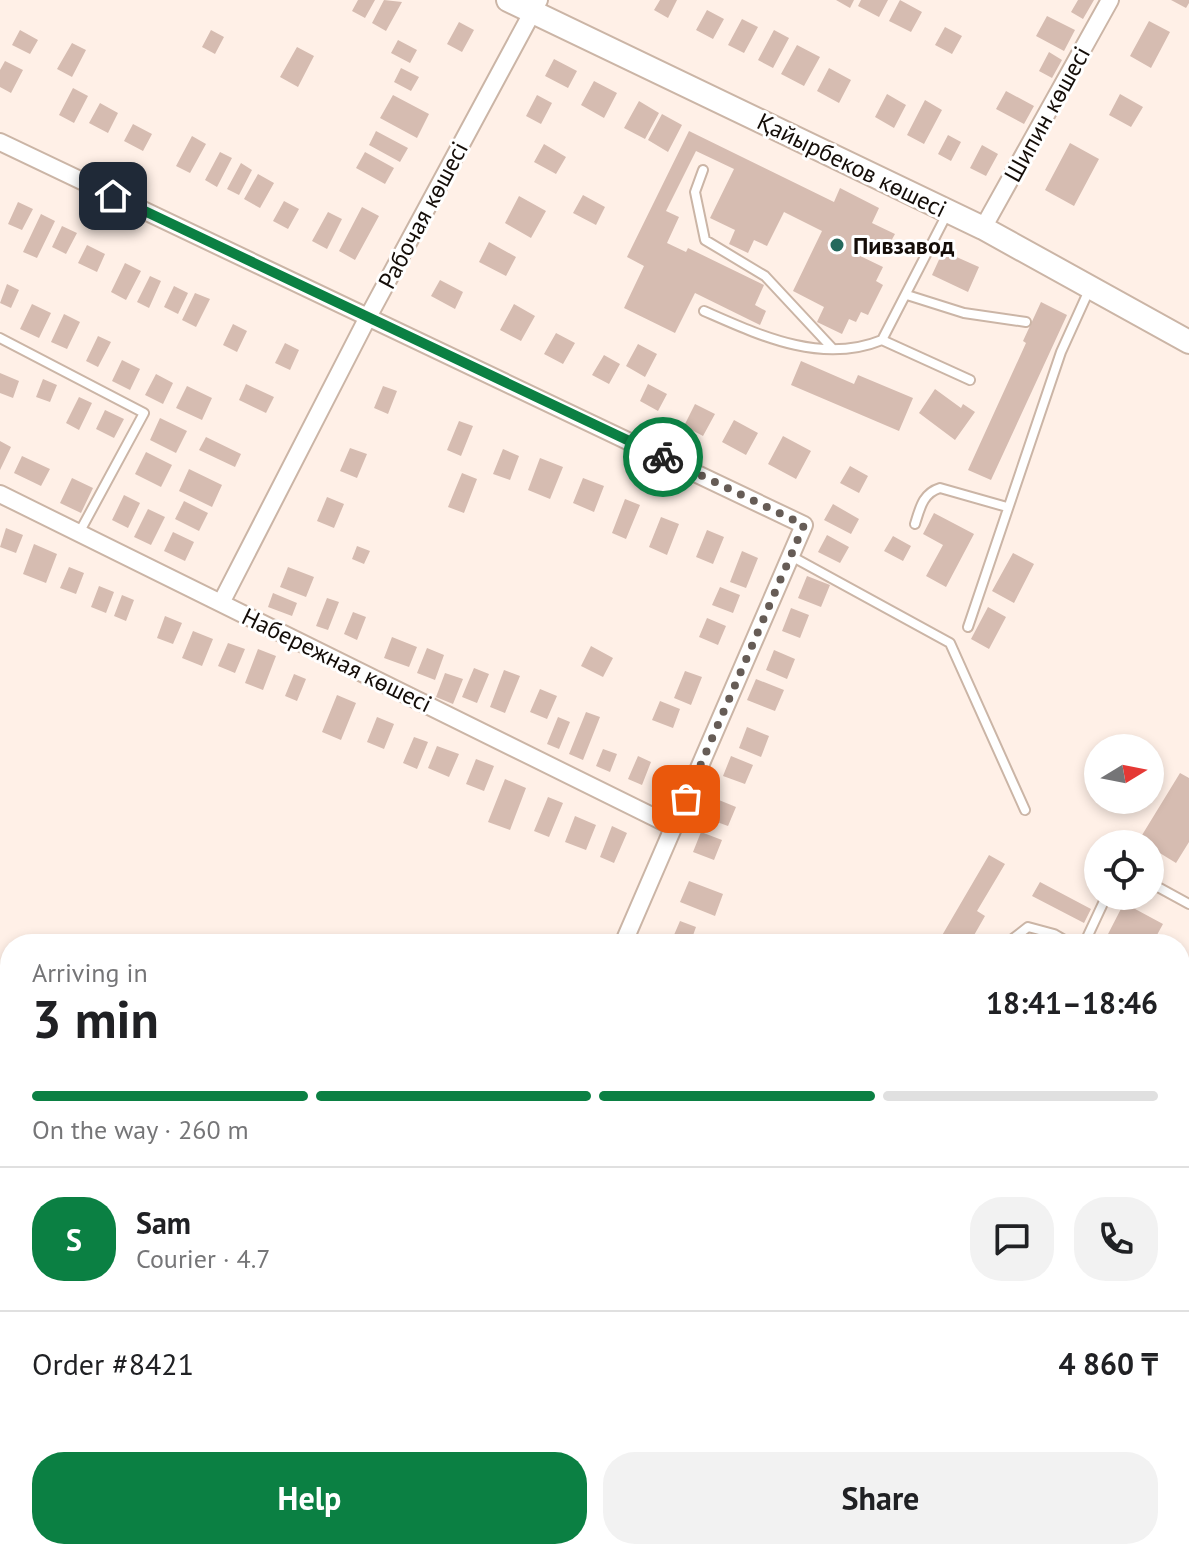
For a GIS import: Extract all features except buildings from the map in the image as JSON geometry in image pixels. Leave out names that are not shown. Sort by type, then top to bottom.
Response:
[{"type":"main road","name":"Қайырбеков көшесі","points":[[508,0],[536,6],[983,228],[1189,342]]},
{"type":"street","name":"Шипин көшесі","points":[[983,228],[1110,0]]},
{"type":"street","name":"Рабочая көшесі","points":[[221,603],[368,317],[536,6]]},
{"type":"street","points":[[0,142],[804,525],[627,934]]},
{"type":"street","name":"Набережная көшесі","points":[[0,494],[674,827]]},
{"type":"lane","points":[[703,170],[695,192],[705,240],[765,276],[833,349]]},
{"type":"lane","points":[[704,311],[808,349],[870,345],[882,340],[948,211]]},
{"type":"lane","points":[[968,627],[1061,352],[1091,288]]},
{"type":"lane","points":[[907,295],[964,313],[1026,322]]},
{"type":"lane","points":[[0,338],[144,413],[79,533]]},
{"type":"lane","points":[[882,340],[970,380]]},
{"type":"lane","points":[[915,524],[921,503],[931,491],[940,488],[1007,507]]},
{"type":"lane","points":[[791,555],[950,643],[1025,810]]},
{"type":"lane","points":[[1164,890],[1189,904]]},
{"type":"lane","points":[[1089,934],[1100,910]]},
{"type":"lane","points":[[1019,934],[1028,927],[1054,934]]},
{"type":"way so far","points":[[663,457],[804,525],[686,799]]},
{"type":"place","name":"Пивзавод","points":[[837,245]]},
{"type":"route","points":[[113,196],[663,457]]}]
